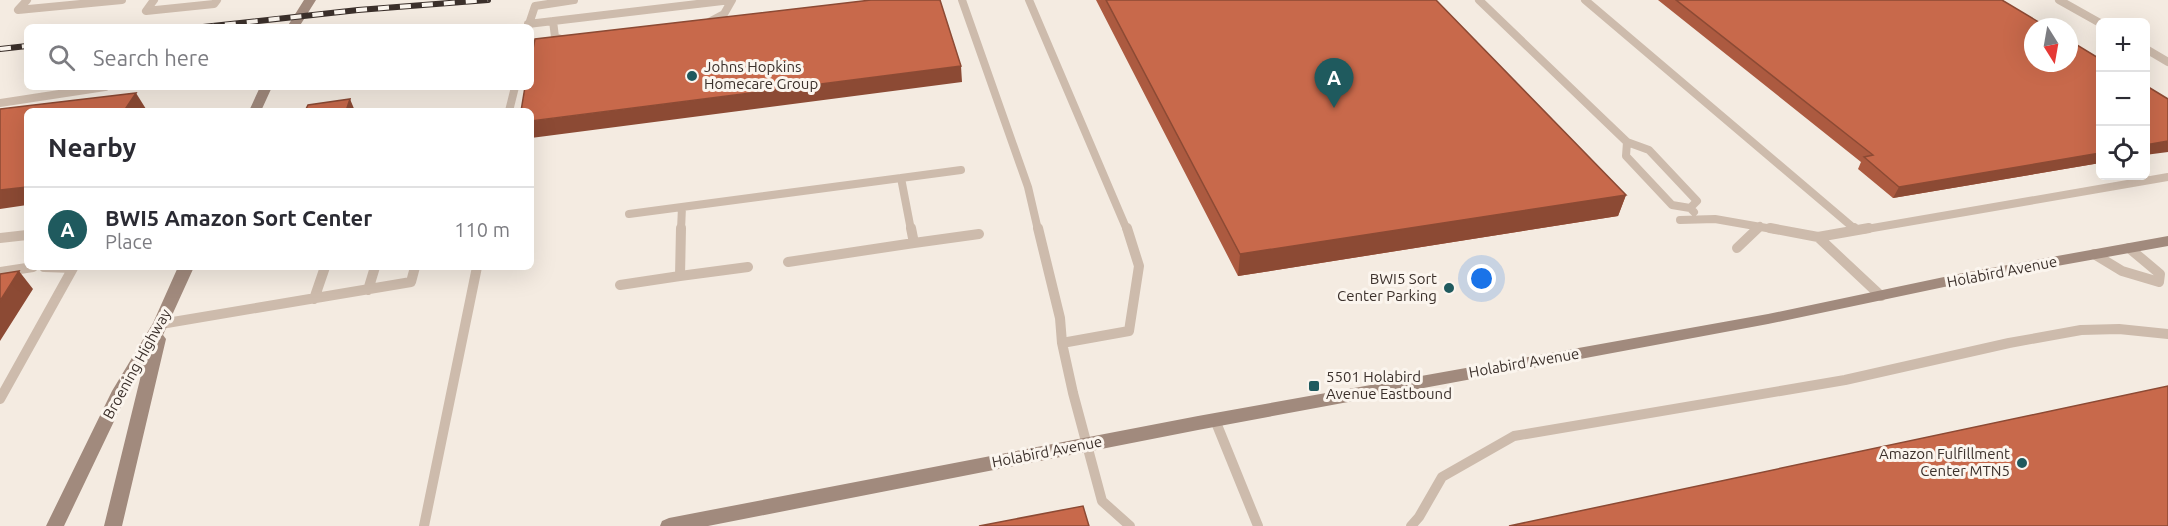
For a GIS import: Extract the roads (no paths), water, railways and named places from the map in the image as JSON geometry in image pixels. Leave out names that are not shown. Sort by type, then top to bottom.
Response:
[{"type":"main road","points":[[295,24],[310,0]]},
{"type":"main road","points":[[256,108],[265,90]]},
{"type":"main road","name":"Holabird Avenue","points":[[669,526],[1087,444],[1768,319],[2168,241]]},
{"type":"main road","name":"Broening Highway","points":[[55,526],[120,391],[161,324],[185,270]]},
{"type":"main road","points":[[113,526],[161,324]]},
{"type":"lane","points":[[27,0],[18,9],[122,0]]},
{"type":"lane","points":[[154,0],[146,11],[214,4],[217,0]]},
{"type":"lane","points":[[528,24],[535,6],[574,0]]},
{"type":"lane","points":[[534,24],[731,0]]},
{"type":"lane","points":[[700,24],[718,19],[724,14],[731,0]]},
{"type":"lane","points":[[962,0],[1028,187],[1060,318],[1062,343],[1073,393],[1102,501],[1130,526]]},
{"type":"lane","points":[[1029,0],[1125,226],[1139,266],[1129,331],[1062,343]]},
{"type":"lane","points":[[1479,0],[1627,142],[1649,150],[1697,201],[1690,208]]},
{"type":"lane","points":[[1585,0],[1856,230]]},
{"type":"lane","points":[[2059,0],[2096,21]]},
{"type":"lane","points":[[553,21],[555,37],[572,40]]},
{"type":"lane","points":[[2150,52],[2168,62]]},
{"type":"lane","points":[[0,103],[85,90]]},
{"type":"lane","points":[[510,108],[514,90]]},
{"type":"lane","points":[[1627,142],[1626,156],[1672,205],[1690,208],[1700,218]]},
{"type":"lane","points":[[628,214],[960,170]]},
{"type":"lane","points":[[1680,220],[1700,218],[1818,237],[2168,177]]},
{"type":"lane","points":[[901,178],[914,243]]},
{"type":"lane","points":[[680,276],[682,207]]},
{"type":"lane","points":[[1737,248],[1760,226]]},
{"type":"lane","points":[[788,262],[979,234]]},
{"type":"lane","points":[[0,238],[24,235]]},
{"type":"lane","points":[[1818,237],[1881,296]]},
{"type":"lane","points":[[2129,248],[2160,274],[2159,282]]},
{"type":"lane","points":[[2094,254],[2122,271],[2159,282],[2168,288]]},
{"type":"lane","points":[[620,285],[748,267]]},
{"type":"lane","points":[[0,272],[24,268]]},
{"type":"lane","points":[[0,399],[72,270]]},
{"type":"lane","points":[[314,299],[324,270]]},
{"type":"lane","points":[[368,290],[374,270]]},
{"type":"lane","points":[[161,324],[411,282],[414,270]]},
{"type":"lane","points":[[424,526],[476,270]]},
{"type":"lane","points":[[1412,525],[1419,518],[1442,477],[1514,436],[1845,380],[2009,343],[2081,330],[2119,329],[2168,334]]},
{"type":"lane","points":[[1215,420],[1258,526]]},
{"type":"railway","points":[[230,24],[358,10],[488,0]]},
{"type":"railway","points":[[0,49],[24,46]]},
{"type":"place","name":"Johns Hopkins Homecare Group","points":[[692,76]]},
{"type":"place","name":"BWI5 Amazon Sort Center","points":[[1334,108]]},
{"type":"place","name":"BWI5 Sort Center Parking","points":[[1449,288]]},
{"type":"place","name":"5501 Holabird Avenue Eastbound","points":[[1314,386]]},
{"type":"place","name":"Amazon Fulfillment Center MTN5","points":[[2022,463]]}]
